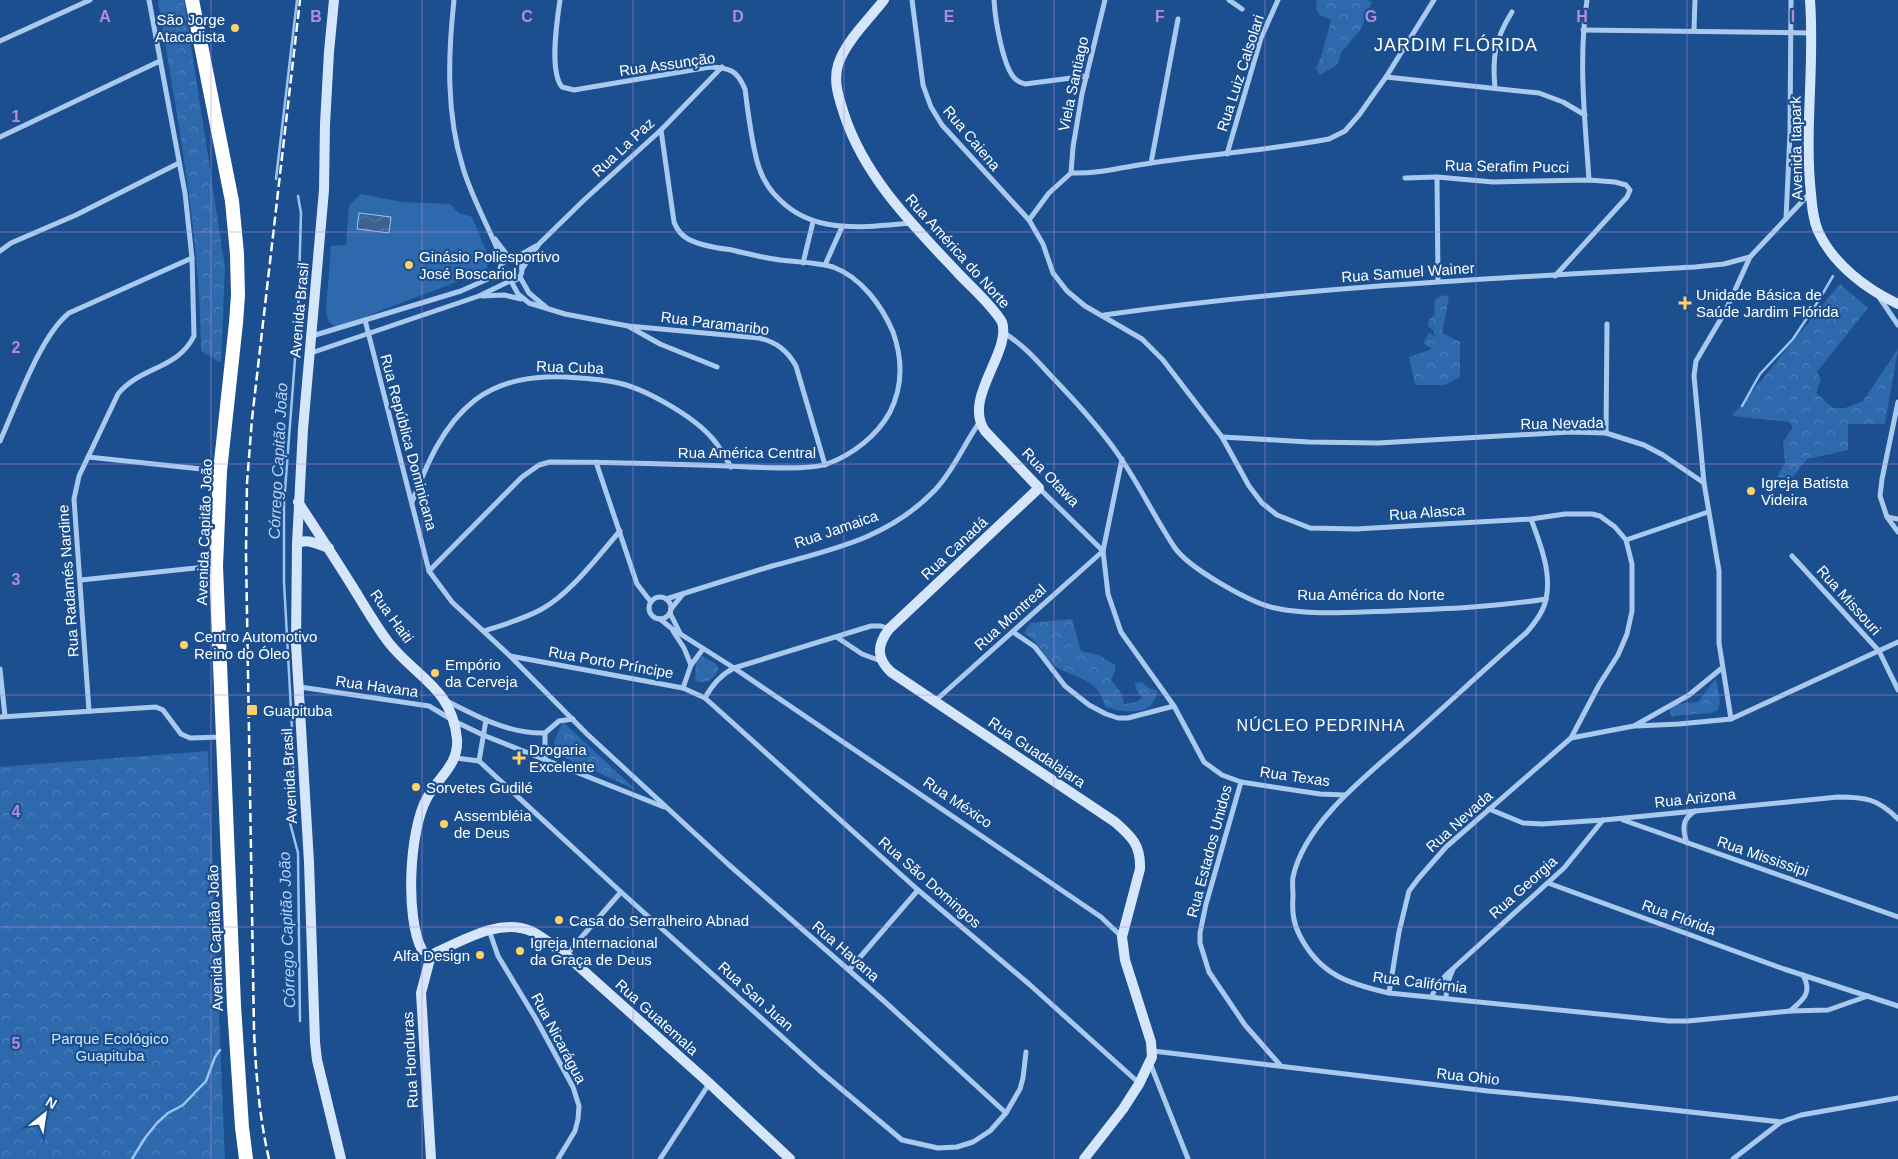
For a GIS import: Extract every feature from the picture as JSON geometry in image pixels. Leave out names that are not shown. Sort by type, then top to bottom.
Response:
[{"type":"highway","name":"Avenida Capitão João","points":[[192,0],[232,201],[237,254],[238,294],[220,471],[216,566],[234,1006],[246,1159]]},
{"type":"main road","name":"Avenida Brasil","points":[[334,0],[325,124],[324,190],[298,502],[296,644],[300,687],[315,1042],[317,1060],[341,1159]]},
{"type":"main road","name":"Rua América do Norte","points":[[884,0],[847,47],[841,58],[836,76],[837,87],[849,129],[877,180],[912,223],[998,316],[1004,328],[1004,333]]},
{"type":"main road","name":"Avenida Itapark","points":[[1812,0],[1808,164],[1814,218],[1825,244],[1862,284],[1898,304]]},
{"type":"main road","name":"Rua Jamaica","points":[[979,423],[978,416],[983,390],[1004,333]]},
{"type":"main road","name":"Rua Otawa","points":[[979,423],[1039,488]]},
{"type":"main road","name":"Rua Canadá","points":[[882,661],[880,647],[889,629],[1039,488]]},
{"type":"main road","name":"Rua Haiti","points":[[298,502],[390,644],[433,685],[446,701],[454,721]]},
{"type":"main road","points":[[297,544],[300,542],[310,542],[329,548]]},
{"type":"main road","name":"Rua Guadalajara","points":[[882,661],[891,672],[1060,784],[1115,822],[1130,835],[1138,847],[1141,858],[1140,870],[1122,937]]},
{"type":"main road","points":[[433,956],[434,949],[430,946],[422,950],[417,940],[414,926],[412,871],[415,830],[426,799],[456,758],[457,746],[454,721]]},
{"type":"main road","name":"Rua Guatemala","points":[[433,956],[489,930],[507,927],[530,931],[542,937],[709,1083],[790,1159]]},
{"type":"main road","points":[[1084,1159],[1123,1109],[1150,1063],[1152,1047],[1125,960],[1122,937]]},
{"type":"main road","name":"Rua Honduras","points":[[431,1159],[421,1000],[424,980],[433,956]]},
{"type":"street","points":[[0,41],[90,0]]},
{"type":"street","name":"Rua Radamés Nardine","points":[[89,710],[74,499],[80,476],[118,394],[138,376],[178,357],[190,345],[194,336],[192,258],[179,163],[150,0]]},
{"type":"street","points":[[454,0],[450,60],[450,89],[454,136],[463,168],[503,264],[501,273],[504,278],[510,281],[523,299]]},
{"type":"street","name":"Rua Assunção","points":[[560,0],[557,25],[556,67],[560,84],[566,88],[574,90],[710,67],[722,67],[732,70],[740,78],[745,89],[757,162],[766,184],[786,207],[813,222],[842,227],[912,223]]},
{"type":"street","name":"Rua Caiena","points":[[912,0],[923,85],[931,107],[942,125],[957,143],[1029,220]]},
{"type":"street","points":[[994,0],[1005,60],[1010,73],[1016,81],[1025,84],[1087,76]]},
{"type":"street","name":"Viela Santiago","points":[[1071,173],[1073,147],[1105,0]]},
{"type":"street","points":[[1230,0],[1242,9]]},
{"type":"street","name":"Rua Luiz Calsolari","points":[[1227,154],[1255,57],[1278,0]]},
{"type":"street","points":[[1104,315],[1075,298],[1053,274],[1038,234],[1029,220],[1049,193],[1071,173],[1090,174],[1151,163],[1276,148],[1337,136],[1352,124],[1386,77],[1434,0]]},
{"type":"street","points":[[1587,0],[1581,69],[1590,180]]},
{"type":"street","points":[[1694,30],[1695,0]]},
{"type":"street","points":[[1786,219],[1790,133],[1791,0]]},
{"type":"street","points":[[1494,88],[1493,55],[1500,32],[1512,12]]},
{"type":"street","points":[[1151,163],[1178,20]]},
{"type":"street","points":[[1583,30],[1811,33]]},
{"type":"street","points":[[0,137],[160,61]]},
{"type":"street","name":"Rua La Paz","points":[[522,269],[539,244],[661,130],[722,67]]},
{"type":"street","points":[[1386,77],[1539,93],[1563,102],[1585,116]]},
{"type":"street","name":"Rua América Central","points":[[429,571],[531,470],[550,462],[731,467],[825,465],[848,454],[870,438],[880,427],[897,398],[901,369],[899,350],[881,308],[858,282],[845,273],[826,265],[778,260],[704,245],[690,240],[681,234],[674,222],[661,130]]},
{"type":"street","points":[[0,251],[11,243],[76,215],[179,163]]},
{"type":"street","points":[[1405,178],[1437,177]]},
{"type":"street","name":"Rua Serafim Pucci","points":[[1438,281],[1437,177],[1493,182],[1590,180],[1623,183],[1629,187],[1629,194],[1555,276]]},
{"type":"street","points":[[1731,719],[1719,643],[1719,571],[1704,483],[1694,368],[1702,349],[1734,294],[1750,258],[1811,192]]},
{"type":"street","points":[[803,263],[813,222]]},
{"type":"street","points":[[826,265],[842,227]]},
{"type":"street","points":[[311,353],[479,296],[520,277],[522,269],[519,263],[512,259],[492,234]]},
{"type":"street","name":"Rua La Paz","points":[[512,259],[539,244]]},
{"type":"street","points":[[0,442],[36,362],[59,321],[69,313],[192,258]]},
{"type":"street","name":"Rua Samuel Wainer","points":[[1104,315],[1203,301],[1438,281],[1695,268],[1750,258]]},
{"type":"street","points":[[503,264],[512,259]]},
{"type":"street","points":[[312,336],[460,291],[501,273]]},
{"type":"street","name":"Rua Paramaribo","points":[[520,277],[529,293],[549,309]]},
{"type":"street","points":[[1877,294],[1898,325]]},
{"type":"street","name":"Rua Paramaribo","points":[[479,296],[504,295],[523,299],[535,306],[590,320],[628,326],[759,338],[776,344],[783,348],[796,366],[825,465]]},
{"type":"street","name":"Rua Alasca","points":[[1104,315],[1142,339],[1163,360],[1222,437],[1249,486],[1262,503],[1276,515],[1310,528],[1356,529],[1531,519],[1565,514],[1592,514],[1608,521],[1626,540],[1632,564],[1632,611],[1627,634],[1618,655],[1571,738]]},
{"type":"street","name":"Rua República Dominicana","points":[[364,320],[429,571]]},
{"type":"street","points":[[1606,433],[1607,324]]},
{"type":"street","points":[[628,326],[660,344],[717,367]]},
{"type":"street","name":"Rua América do Norte","points":[[1004,333],[1026,350],[1066,391],[1096,426],[1122,459],[1177,550],[1193,565],[1224,584],[1274,608],[1308,612],[1358,612],[1471,607],[1546,599]]},
{"type":"street","name":"Rua Cuba","points":[[411,503],[425,468],[443,434],[455,418],[476,400],[496,387],[518,380],[545,376],[616,382],[636,388],[666,404],[701,428],[712,438],[731,467]]},
{"type":"street","points":[[1898,402],[1895,432],[1882,479],[1880,496],[1887,517],[1898,532]]},
{"type":"street","name":"Rua Jamaica","points":[[666,599],[843,546],[879,532],[902,519],[936,488],[948,473],[979,423]]},
{"type":"street","name":"Rua Nevada","points":[[1222,437],[1308,442],[1378,443],[1570,432],[1606,433],[1644,445],[1663,455],[1704,483]]},
{"type":"street","points":[[88,457],[220,471]]},
{"type":"street","name":"Rua Estados Unidos","points":[[1122,459],[1102,551],[1108,594],[1121,632],[1174,706],[1204,762],[1222,775],[1241,782],[1206,904],[1200,933],[1200,944],[1209,972],[1245,1025],[1280,1065]]},
{"type":"street","points":[[596,462],[637,584],[651,602]]},
{"type":"street","name":"Rua Otawa","points":[[1039,488],[1102,551]]},
{"type":"street","points":[[1626,540],[1708,512]]},
{"type":"street","points":[[1887,517],[1898,519]]},
{"type":"street","name":"Rua Califórnia","points":[[1531,519],[1545,566],[1547,582],[1546,599],[1540,614],[1526,633],[1345,795],[1310,839],[1293,878],[1292,913],[1305,945],[1329,971],[1341,980],[1356,986],[1389,993],[1446,997],[1669,1021],[1688,1021],[1790,1011],[1828,1010],[1868,996]]},
{"type":"street","points":[[484,631],[543,609],[573,583],[620,531]]},
{"type":"street","name":"Rua Montreal","points":[[935,702],[1102,551]]},
{"type":"street","name":"Rua Missouri","points":[[1792,556],[1879,651],[1898,690]]},
{"type":"street","points":[[81,580],[216,566]]},
{"type":"street","points":[[429,571],[452,602],[573,719]]},
{"type":"street","points":[[671,611],[671,605],[666,599],[658,598],[651,602],[649,610],[656,619],[664,619],[671,611],[683,593]]},
{"type":"street","name":"Rua México","points":[[671,611],[682,635]]},
{"type":"street","name":"Rua México","points":[[660,619],[1101,917],[1122,937]]},
{"type":"street","points":[[705,698],[720,676],[734,668],[838,638],[871,626],[881,626],[889,629]]},
{"type":"street","points":[[671,628],[684,648],[691,665]]},
{"type":"street","points":[[1013,632],[1035,647],[1065,686],[1089,705],[1106,714],[1118,718],[1128,718],[1174,706]]},
{"type":"street","name":"Rua Guadalajara","points":[[838,638],[862,654],[882,661]]},
{"type":"street","points":[[1571,738],[1634,726],[1731,719],[1898,642]]},
{"type":"street","points":[[683,688],[691,665],[703,649]]},
{"type":"street","name":"Rua Porto Príncipe","points":[[510,656],[683,688],[705,698]]},
{"type":"street","points":[[1634,726],[1689,695],[1722,668]]},
{"type":"street","points":[[0,669],[2,716],[160,707],[184,736],[190,738],[222,737]]},
{"type":"street","name":"Rua Havana","points":[[300,687],[429,706],[483,735],[669,809]]},
{"type":"street","name":"Rua São Domingos","points":[[705,698],[918,890],[1029,984],[1139,1084]]},
{"type":"street","points":[[446,701],[486,720],[524,733],[545,733],[559,721],[562,713],[561,706]]},
{"type":"street","points":[[559,721],[573,719]]},
{"type":"street","name":"Rua Havana","points":[[573,719],[669,809],[1006,1113]]},
{"type":"street","points":[[456,758],[479,761],[486,720]]},
{"type":"street","points":[[545,733],[545,759]]},
{"type":"street","name":"Rua Nevada","points":[[1389,993],[1399,932],[1409,892],[1446,847],[1571,738]]},
{"type":"street","name":"Rua San Juan","points":[[479,761],[820,1071],[883,1126],[902,1140],[938,1148],[957,1147],[973,1142],[990,1131],[1006,1113],[1020,1089],[1026,1052]]},
{"type":"street","name":"Rua Texas","points":[[1241,782],[1320,794],[1345,795]]},
{"type":"street","name":"Rua Arizona","points":[[1489,809],[1522,822],[1542,824],[1620,819],[1695,810],[1838,797],[1857,797],[1881,803],[1898,819]]},
{"type":"street","points":[[1687,843],[1683,827],[1689,815],[1695,810]]},
{"type":"street","name":"Rua Mississipi","points":[[1620,819],[1898,917]]},
{"type":"street","name":"Rua Georgia","points":[[1432,996],[1440,982],[1454,967],[1564,868],[1604,820]]},
{"type":"street","name":"Rua Flórida","points":[[1548,883],[1802,975],[1898,1006]]},
{"type":"street","points":[[849,970],[918,890]]},
{"type":"street","points":[[566,956],[621,892]]},
{"type":"street","name":"Rua Nicarágua","points":[[489,930],[498,956],[536,1019],[573,1087],[579,1106],[574,1132],[558,1159]]},
{"type":"street","points":[[1446,997],[1447,984],[1454,967]]},
{"type":"street","points":[[1790,1011],[1806,996],[1807,985],[1802,975]]},
{"type":"street","name":"Rua Ohio","points":[[1152,1047],[1488,1091],[1781,1122]]},
{"type":"street","points":[[1150,1063],[1188,1159]]},
{"type":"street","points":[[663,1158],[709,1083]]},
{"type":"street","points":[[1733,1159],[1781,1122],[1801,1116],[1898,1098]]},
{"type":"green space","points":[[158,0],[184,0],[225,267],[221,363],[201,351],[197,263],[192,219],[180,131]]},
{"type":"green space","points":[[1317,0],[1367,0],[1372,2],[1361,29],[1341,53],[1338,64],[1320,75],[1316,68],[1331,20],[1320,15],[1316,9]]},
{"type":"green space","name":"Ginásio Poliesportivo José Boscariol","points":[[361,194],[402,202],[450,204],[459,213],[472,217],[490,260],[485,271],[338,327],[330,323],[326,310],[331,246],[346,245],[349,205]]},
{"type":"green space","points":[[1840,284],[1868,308],[1817,372],[1821,380],[1816,393],[1833,408],[1845,408],[1863,401],[1898,349],[1885,424],[1848,424],[1848,450],[1807,459],[1793,477],[1777,477],[1785,463],[1783,442],[1793,427],[1789,422],[1732,416]]},
{"type":"green space","points":[[1442,295],[1449,297],[1442,333],[1460,342],[1460,377],[1445,385],[1415,385],[1409,357],[1432,349],[1423,343],[1429,333],[1435,336],[1433,330],[1428,326],[1429,320],[1434,315],[1435,300]]},
{"type":"green space","points":[[1072,619],[1081,651],[1099,655],[1115,665],[1115,671],[1111,680],[1122,694],[1124,704],[1136,702],[1142,698],[1136,689],[1135,683],[1141,682],[1149,688],[1158,691],[1151,705],[1136,711],[1122,711],[1105,707],[1101,696],[1095,688],[1088,682],[1055,666],[1035,642],[1024,633],[1030,623]]},
{"type":"green space","points":[[702,656],[715,663],[719,669],[712,678],[703,682],[695,681],[696,661]]},
{"type":"green space","points":[[1716,678],[1720,702],[1718,710],[1712,713],[1671,716],[1669,708],[1678,704],[1698,702]]},
{"type":"green space","points":[[563,722],[636,790],[557,754],[554,741]]},
{"type":"green space","name":"Parque Ecológico Guapituba","points":[[208,751],[225,1159],[0,1159],[0,767]]},
{"type":"water","points":[[359,213],[391,217],[389,233],[357,229]]},
{"type":"waterway","name":"Córrego Capitão João","points":[[276,179],[297,0]]},
{"type":"waterway","name":"Córrego Capitão João","points":[[292,728],[284,582],[284,503],[298,320],[301,213],[298,196]]},
{"type":"waterway","points":[[1742,406],[1760,374],[1793,339],[1833,276]]},
{"type":"waterway","name":"Córrego Capitão João","points":[[293,751],[294,802],[289,819],[298,853],[300,1021]]},
{"type":"waterway","points":[[132,1159],[157,1123],[168,1113],[183,1105],[206,1081],[215,1057],[220,1050]]},
{"type":"railway","points":[[269,1159],[258,1095],[254,1030],[246,554],[247,483],[252,419],[300,0]]},
{"type":"place","name":"São Jorge Atacadista","points":[[235,28]]},
{"type":"place","name":"Ginásio Poliesportivo José Boscariol","points":[[409,265]]},
{"type":"place","name":"Unidade Básica de Saúde Jardim Flórida","points":[[1685,303]]},
{"type":"place","name":"Igreja Batista Videira","points":[[1751,491]]},
{"type":"place","name":"Centro Automotivo Reino do Óleo","points":[[184,645]]},
{"type":"place","name":"Empório da Cerveja","points":[[435,673]]},
{"type":"place","name":"Guapituba","points":[[252,710]]},
{"type":"place","name":"Drogaria Excelente","points":[[519,758]]},
{"type":"place","name":"Sorvetes Gudilé","points":[[416,787]]},
{"type":"place","name":"Assembléia de Deus","points":[[444,824]]},
{"type":"place","name":"Casa do Serralheiro Abnad","points":[[559,920]]},
{"type":"place","name":"Igreja Internacional da Graça de Deus","points":[[520,951]]},
{"type":"place","name":"Alfa Design","points":[[480,955]]},
{"type":"district","name":"JARDIM FLÓRIDA","points":[[1456,45]]},
{"type":"district","name":"NÚCLEO PEDRINHA","points":[[1321,725]]}]
